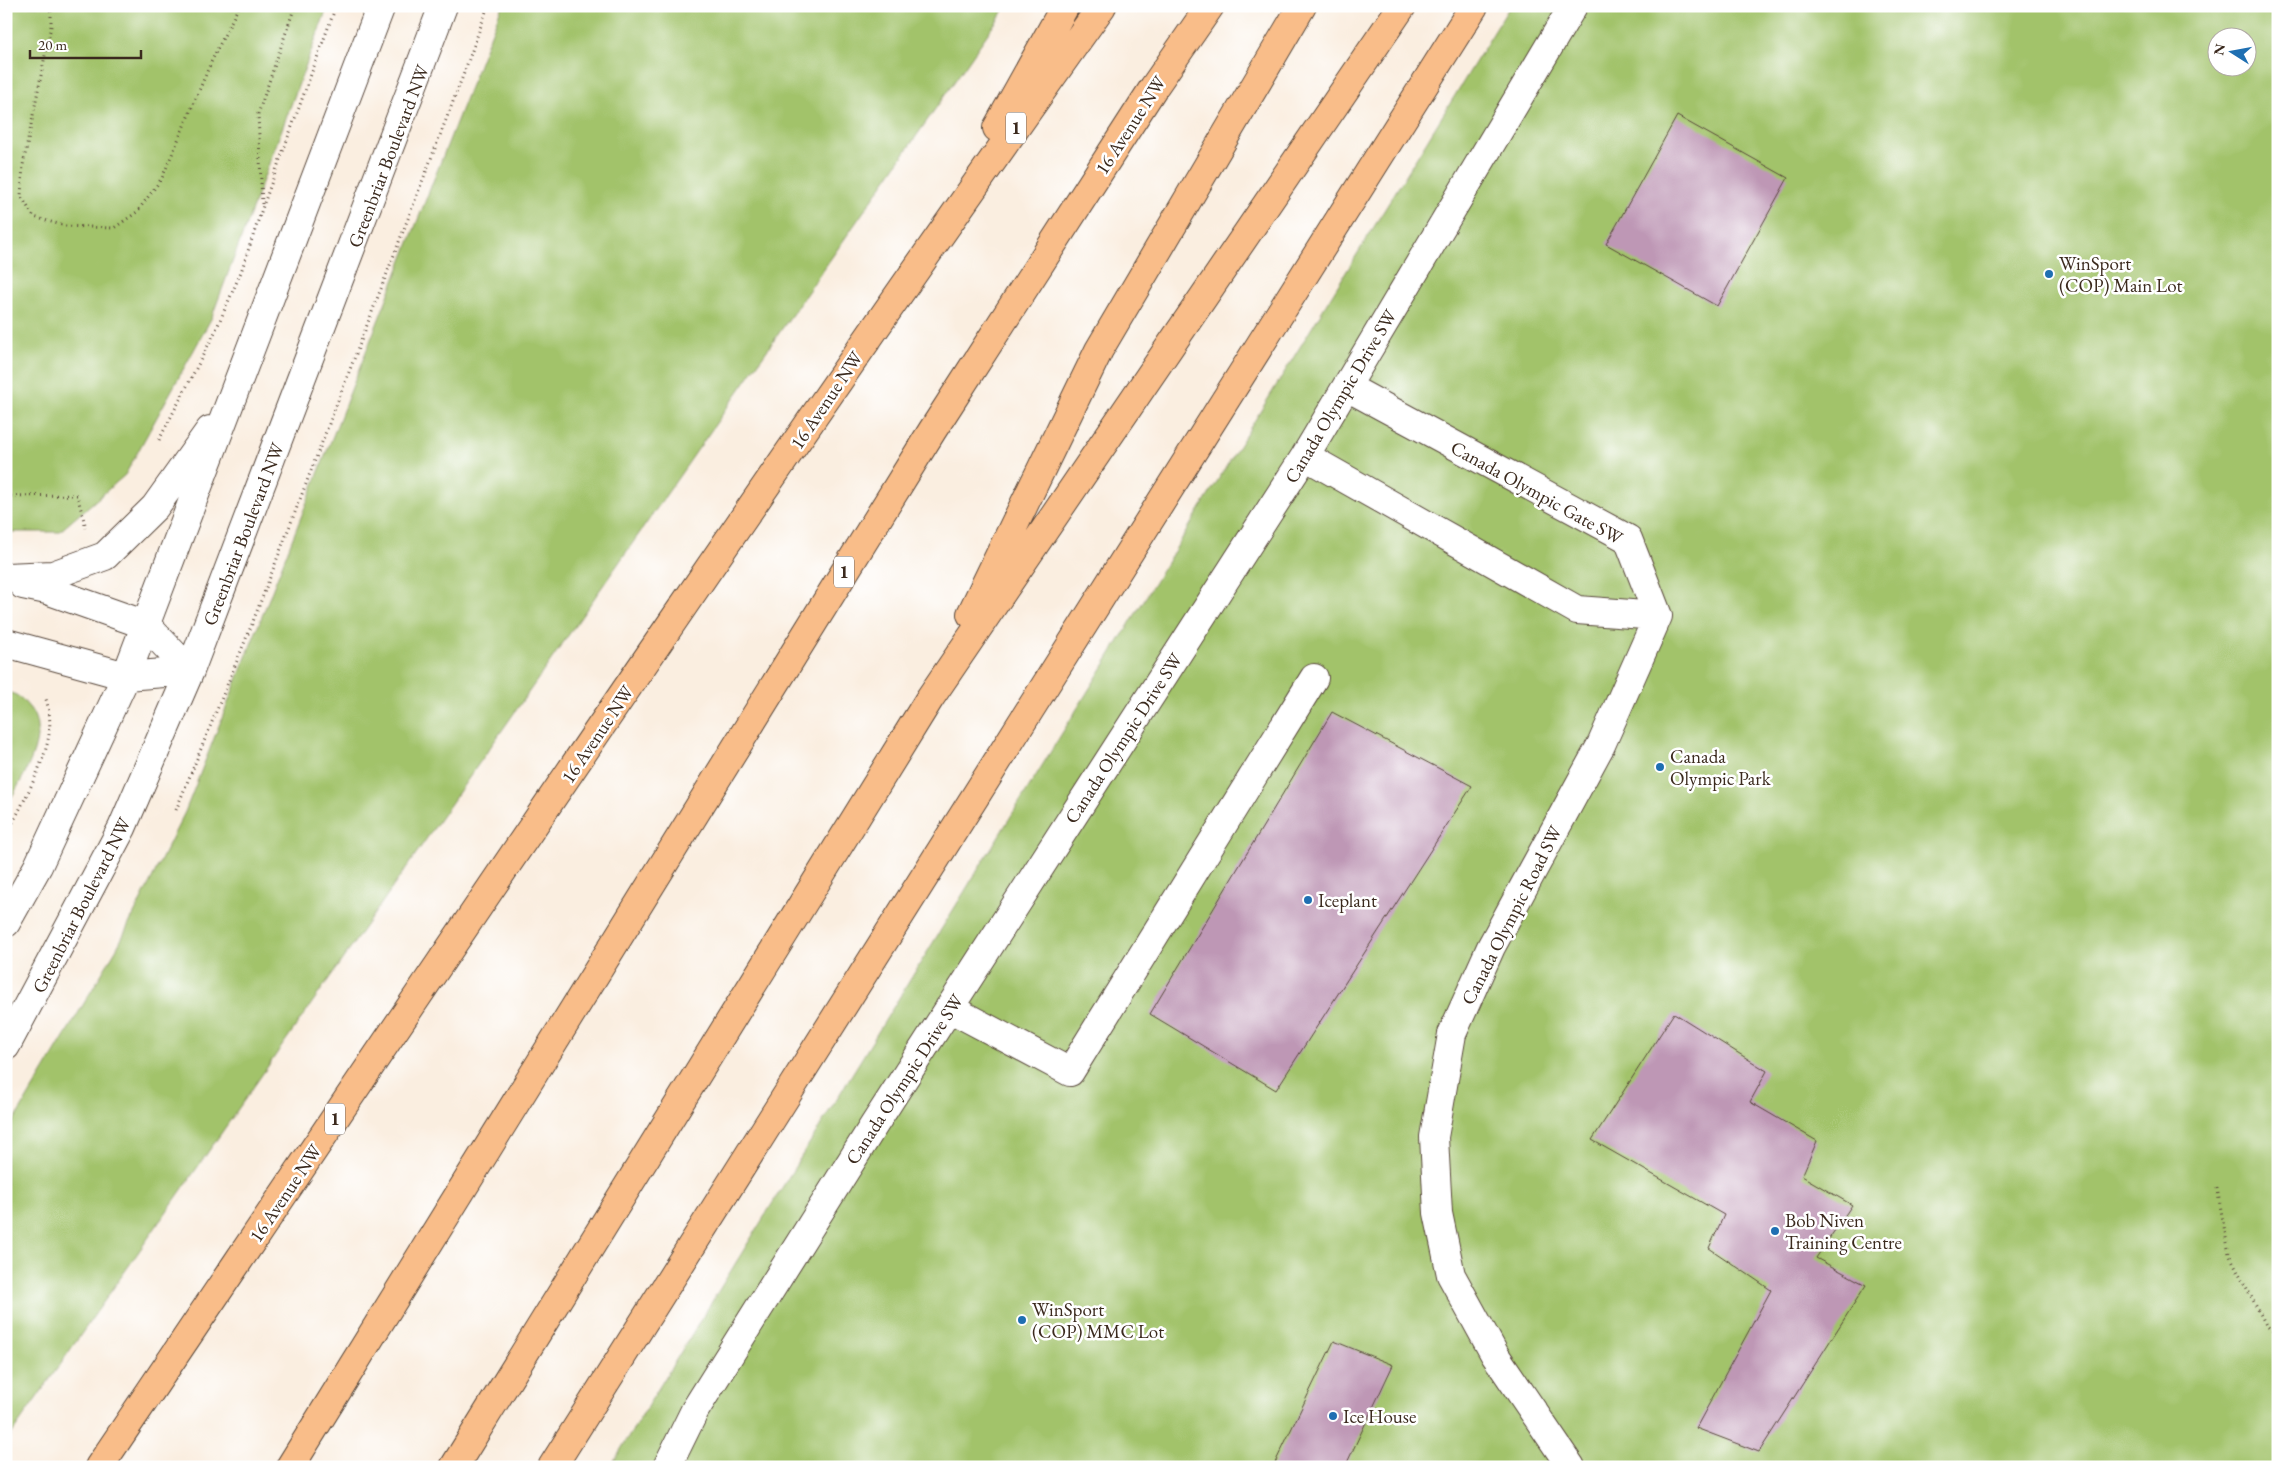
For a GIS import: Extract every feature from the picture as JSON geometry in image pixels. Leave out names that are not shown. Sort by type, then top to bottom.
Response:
[{"type":"highway","points":[[929,249],[1065,6]]},
{"type":"highway","name":"16 Avenue NW","points":[[99,1467],[570,772],[929,249],[1102,6]]},
{"type":"highway","name":"16 Avenue NW","points":[[290,1467],[932,431],[1149,96],[1210,6]]},
{"type":"highway","points":[[930,698],[1099,350],[1302,6]]},
{"type":"highway","points":[[454,1467],[930,698],[1402,6]]},
{"type":"highway","points":[[552,1467],[1474,6]]},
{"type":"street","points":[[6,923],[38,866],[126,676],[381,6]]},
{"type":"street","name":"Greenbriar Boulevard NW","points":[[6,1046],[122,828],[190,671],[443,6]]},
{"type":"street","name":"Canada Olympic Drive SW","points":[[667,1467],[695,1410],[949,1008],[1305,456],[1573,6]]},
{"type":"street","name":"Canada Olympic Gate SW","points":[[1347,387],[1628,539],[1658,616]]},
{"type":"street","points":[[6,577],[53,576],[105,556],[155,507],[233,398]]},
{"type":"street","points":[[1305,456],[1577,610],[1658,616]]},
{"type":"street","points":[[6,582],[47,590],[146,625],[190,671]]},
{"type":"street","name":"Canada Olympic Road SW","points":[[1571,1467],[1495,1355],[1451,1275],[1438,1213],[1434,1137],[1452,1034],[1490,946],[1601,745],[1658,616]]},
{"type":"street","points":[[6,643],[126,676],[190,671]]},
{"type":"street","points":[[949,1008],[1070,1072],[1314,678]]},
{"type":"path","points":[[51,6],[51,26],[24,165],[21,196],[34,217],[66,226],[114,228],[136,212],[162,178],[212,60],[239,6]]},
{"type":"path","points":[[262,206],[258,114],[295,6]]},
{"type":"path","points":[[158,441],[215,332],[241,272],[262,206],[336,6]]},
{"type":"path","points":[[176,810],[252,624],[488,6]]},
{"type":"path","points":[[6,496],[77,495],[86,529]]},
{"type":"path","points":[[6,836],[38,770],[49,735],[50,714],[45,696]]},
{"type":"path","points":[[2217,1188],[2229,1254],[2266,1325],[2278,1336]]},
{"type":"green space","points":[[6,6],[328,6],[211,319],[125,475],[59,532],[6,532]]},
{"type":"green space","points":[[502,6],[1007,6],[6,1442],[6,1134],[117,948],[185,812]]},
{"type":"green space","name":"Canada Olympic Park","points":[[1510,6],[2278,6],[2278,1467],[610,1467]]},
{"type":"green space","points":[[6,692],[19,697],[28,706],[35,717],[37,730],[32,757],[6,807]]},
{"type":"building","points":[[1677,116],[1788,178],[1717,306],[1606,244]]},
{"type":"building","name":"Iceplant","points":[[1332,712],[1472,786],[1276,1090],[1150,1014]]},
{"type":"building","name":"Bob Niven Training Centre","points":[[1674,1013],[1767,1071],[1750,1102],[1817,1141],[1802,1176],[1852,1205],[1816,1258],[1866,1285],[1759,1452],[1696,1428],[1771,1290],[1709,1248],[1724,1215],[1592,1140]]},
{"type":"building","name":"Ice House","points":[[1334,1341],[1393,1365],[1345,1467],[1273,1467]]},
{"type":"place","name":"WinSport (COP) Main Lot","points":[[2049,274]]},
{"type":"place","name":"Canada Olympic Park","points":[[1660,767]]},
{"type":"place","name":"Iceplant","points":[[1308,900]]},
{"type":"place","name":"Bob Niven Training Centre","points":[[1775,1231]]},
{"type":"place","name":"WinSport (COP) MMC Lot","points":[[1022,1320]]},
{"type":"place","name":"Ice House","points":[[1333,1416]]}]
